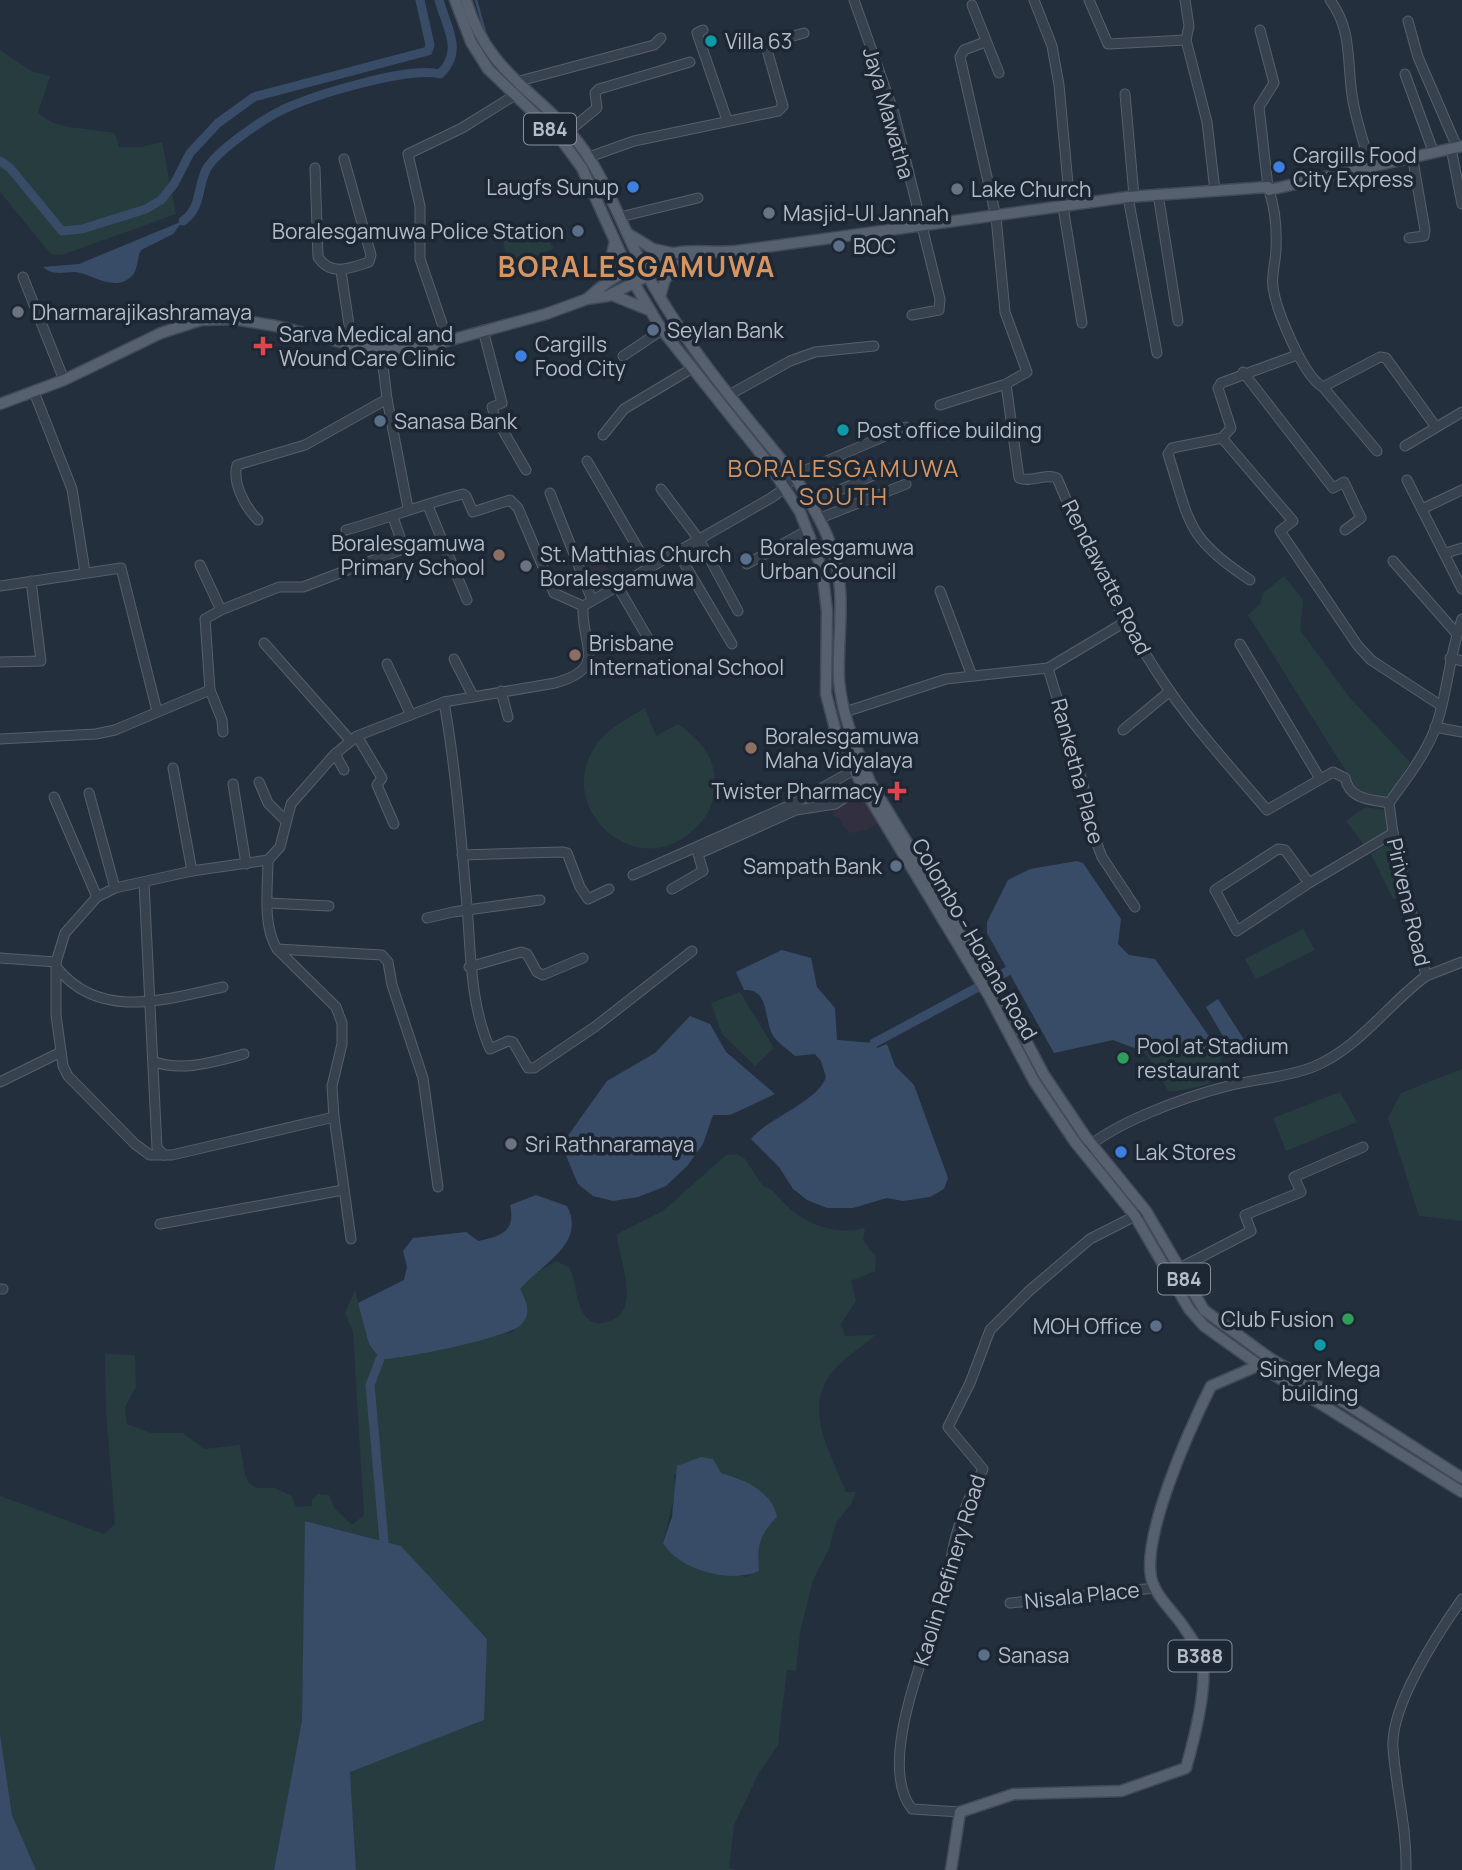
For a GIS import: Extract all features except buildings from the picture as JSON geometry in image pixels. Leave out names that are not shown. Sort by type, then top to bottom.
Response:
[{"type":"main road","name":"B84","points":[[455,0],[471,42],[488,69],[589,157],[647,276]]},
{"type":"main road","name":"B84","points":[[466,0],[480,36],[494,59],[564,135],[586,176],[634,283]]},
{"type":"main road","points":[[627,233],[653,249],[673,254],[711,253],[1131,197],[1268,188],[1457,147]]},
{"type":"main road","points":[[606,283],[615,254],[614,239]]},
{"type":"main road","points":[[0,404],[64,380],[161,333],[207,318],[276,326],[352,345],[402,350],[449,341],[587,299],[612,295],[647,276],[711,253]]},
{"type":"main road","points":[[587,299],[606,283],[641,264],[673,254]]},
{"type":"main road","points":[[660,297],[666,279],[678,266]]},
{"type":"main road","name":"Colombo - Horana Road","points":[[647,276],[729,395],[794,475],[818,519],[833,551],[840,585],[842,618],[839,680],[854,746],[870,782],[1044,1075],[1204,1310],[1462,1492]]},
{"type":"main road","name":"Colombo - Horana Road","points":[[634,283],[662,330],[786,488],[808,530],[822,569],[828,706],[837,736],[863,786],[981,973]]},
{"type":"main road","points":[[612,295],[649,310]]},
{"type":"main road","name":"Colombo - Horana Road","points":[[993,993],[1034,1081],[1083,1152],[1140,1214],[1195,1317],[1260,1366],[1462,1478]]},
{"type":"main road","points":[[1155,1588],[1151,1565],[1153,1537],[1160,1510],[1191,1426],[1211,1386],[1271,1359]]},
{"type":"main road","name":"B388","points":[[960,1812],[1014,1794],[1121,1791],[1186,1768],[1196,1727],[1203,1661],[1183,1625],[1155,1588]]},
{"type":"main road","points":[[951,1870],[960,1812]]},
{"type":"street","name":"Jaya Mawatha","points":[[854,0],[894,113],[940,299],[939,310],[912,315]]},
{"type":"street","points":[[1034,0],[1052,46],[1059,85],[1066,206],[1082,323]]},
{"type":"street","points":[[1089,0],[1108,44],[1186,40]]},
{"type":"street","points":[[1185,0],[1189,26],[1186,40],[1207,122],[1215,191]]},
{"type":"street","points":[[1331,0],[1342,16],[1347,35],[1352,96],[1370,165]]},
{"type":"street","points":[[972,5],[999,73]]},
{"type":"street","points":[[1408,21],[1418,57],[1457,147],[1462,204]]},
{"type":"street","points":[[703,30],[697,33],[727,120]]},
{"type":"street","points":[[1260,30],[1274,83],[1259,107],[1268,188],[1274,206],[1276,249],[1273,287],[1297,355],[1314,382],[1323,387],[1377,451]]},
{"type":"street","points":[[589,157],[634,141],[778,111],[783,106],[767,50],[768,43],[804,33]]},
{"type":"street","points":[[516,82],[654,45],[662,38]]},
{"type":"street","points":[[940,405],[1006,384],[1027,372],[1004,312],[996,217],[960,57],[964,50],[985,42]]},
{"type":"street","points":[[564,135],[597,108],[596,93],[599,89],[691,62]]},
{"type":"street","points":[[1405,75],[1433,151]]},
{"type":"street","points":[[1125,94],[1131,197],[1157,353]]},
{"type":"street","points":[[449,341],[419,259],[420,206],[408,154],[462,128],[515,95]]},
{"type":"street","points":[[1409,238],[1424,236],[1425,230],[1412,155]]},
{"type":"street","points":[[314,167],[318,257],[323,265],[341,271],[369,262],[371,255],[344,159]]},
{"type":"street","points":[[1158,194],[1178,321]]},
{"type":"street","points":[[620,217],[698,198]]},
{"type":"street","points":[[341,271],[352,345]]},
{"type":"street","points":[[23,277],[64,380]]},
{"type":"street","points":[[484,330],[502,403],[492,407],[495,417],[526,470]]},
{"type":"street","points":[[623,356],[662,330]]},
{"type":"street","points":[[729,395],[790,361],[815,352],[874,346]]},
{"type":"street","points":[[382,349],[387,399],[408,508]]},
{"type":"street","points":[[1250,580],[1220,561],[1192,530],[1168,454],[1172,447],[1222,438],[1231,428],[1219,388],[1221,383],[1243,372],[1297,355]]},
{"type":"street","points":[[1323,387],[1380,357],[1386,358],[1436,427]]},
{"type":"street","points":[[603,435],[624,409],[691,369]]},
{"type":"street","points":[[1243,372],[1333,488],[1344,482],[1361,518],[1345,530]]},
{"type":"street","name":"Rendawatte Road","points":[[1006,384],[1019,478],[1057,478],[1081,534],[1125,622],[1170,691],[1267,810],[1319,777]]},
{"type":"street","points":[[34,392],[72,489],[85,572]]},
{"type":"street","points":[[258,520],[243,498],[235,473],[237,465],[306,445],[387,399]]},
{"type":"street","points":[[1405,446],[1462,412]]},
{"type":"street","points":[[583,606],[700,541],[786,488],[794,475],[906,427]]},
{"type":"street","points":[[1222,438],[1293,521],[1280,531],[1357,646],[1371,660],[1440,705]]},
{"type":"street","points":[[587,461],[650,569]]},
{"type":"street","points":[[810,503],[890,468]]},
{"type":"street","points":[[1407,480],[1462,589]]},
{"type":"street","points":[[818,519],[906,484]]},
{"type":"street","points":[[661,489],[700,541],[738,611]]},
{"type":"street","points":[[1422,509],[1462,489]]},
{"type":"street","points":[[346,530],[393,517],[408,508],[428,506],[463,494],[466,495],[473,512],[510,500],[514,502],[554,593],[583,606]]},
{"type":"street","points":[[550,494],[592,600]]},
{"type":"street","points":[[428,506],[467,600]]},
{"type":"street","points":[[223,732],[222,720],[210,690],[205,619],[279,587],[303,587],[400,550],[403,547],[393,517]]},
{"type":"street","points":[[747,564],[808,530]]},
{"type":"street","points":[[1446,553],[1462,548]]},
{"type":"street","points":[[678,553],[732,643]]},
{"type":"street","points":[[1393,561],[1457,634]]},
{"type":"street","points":[[201,565],[221,610]]},
{"type":"street","points":[[0,586],[121,568],[157,711]]},
{"type":"street","points":[[0,662],[41,661],[31,581]]},
{"type":"street","points":[[618,587],[649,640]]},
{"type":"street","points":[[940,591],[972,676]]},
{"type":"street","points":[[334,1117],[164,1155],[150,1155],[135,1144],[68,1076],[61,1052],[56,1015],[57,965],[65,933],[97,897],[116,888],[192,871],[268,860],[280,847],[288,810],[301,789],[353,738],[444,702],[555,683],[586,668],[590,651],[583,620],[583,606]]},
{"type":"street","points":[[1241,643],[1319,777],[1333,772],[1345,778],[1348,789],[1358,797],[1389,803],[1422,758],[1436,727],[1450,658],[1462,619]]},
{"type":"street","points":[[845,712],[915,687],[972,676],[1048,668],[1125,622]]},
{"type":"street","points":[[264,643],[353,738],[382,778],[377,785],[394,824]]},
{"type":"street","points":[[1450,658],[1462,661]]},
{"type":"street","points":[[454,659],[473,696]]},
{"type":"street","points":[[387,664],[411,713]]},
{"type":"street","name":"Ranketha Place","points":[[1048,668],[1084,788],[1090,826],[1102,858],[1135,907]]},
{"type":"street","points":[[0,739],[96,734],[115,730],[210,690]]},
{"type":"street","points":[[501,691],[508,717]]},
{"type":"street","points":[[1123,730],[1170,691]]},
{"type":"street","points":[[444,702],[458,783],[469,967],[490,1049],[508,1041],[513,1042],[523,1063],[528,1068],[534,1068],[596,1026],[692,951]]},
{"type":"street","points":[[1436,727],[1462,732]]},
{"type":"street","points":[[335,754],[344,770]]},
{"type":"street","points":[[173,768],[192,871]]},
{"type":"street","points":[[633,875],[793,804],[854,770]]},
{"type":"street","points":[[259,782],[268,803],[286,821]]},
{"type":"street","points":[[233,784],[246,864]]},
{"type":"street","points":[[672,889],[703,871],[698,854],[796,810],[843,800],[863,786]]},
{"type":"street","points":[[89,793],[116,888]]},
{"type":"street","points":[[54,797],[97,897]]},
{"type":"street","name":"Pirivena Road","points":[[1083,1152],[1091,1143],[1165,1107],[1225,1087],[1313,1067],[1358,1039],[1426,976],[1393,833],[1389,803]]},
{"type":"street","points":[[1309,883],[1285,850],[1278,849],[1215,890],[1237,931],[1309,883],[1393,833]]},
{"type":"street","points":[[462,855],[567,853],[580,887],[588,899],[609,889]]},
{"type":"street","points":[[268,860],[270,937],[277,949],[324,992],[339,1016],[342,1044],[332,1087],[351,1239]]},
{"type":"street","points":[[144,883],[155,1062],[157,1148],[164,1155]]},
{"type":"street","points":[[427,918],[540,900]]},
{"type":"street","points":[[268,903],[329,906]]},
{"type":"street","points":[[277,949],[382,955],[388,962],[392,985],[423,1078],[438,1187]]},
{"type":"street","points":[[469,967],[521,952],[527,954],[537,972],[543,975],[583,958]]},
{"type":"street","points":[[0,958],[57,965],[74,982],[114,1003],[150,1003],[223,987]]},
{"type":"street","points":[[1426,976],[1462,962]]},
{"type":"street","points":[[0,1082],[61,1052]]},
{"type":"street","points":[[155,1062],[167,1066],[201,1064],[244,1054]]},
{"type":"street","points":[[1178,1269],[1251,1231],[1245,1215],[1301,1192],[1294,1177],[1363,1147]]},
{"type":"street","points":[[160,1224],[343,1190]]},
{"type":"street","name":"Kaolin Refinery Road","points":[[960,1812],[912,1809],[902,1785],[901,1751],[909,1695],[948,1584],[959,1524],[982,1469],[948,1427],[970,1382],[990,1330],[1029,1291],[1090,1239],[1140,1214]]},
{"type":"street","name":"Nisala Place","points":[[1010,1603],[1155,1588]]},
{"type":"street","points":[[1406,1870],[1405,1819],[1393,1746],[1396,1723],[1423,1659],[1462,1600]]},
{"type":"shaded area","points":[[597,550],[618,587],[592,600],[577,559]]},
{"type":"shaded area","points":[[868,785],[891,816],[866,830],[851,833],[843,826],[839,817],[835,818],[829,805]]},
{"type":"green space","points":[[0,50],[31,71],[50,76],[38,113],[51,122],[115,133],[119,147],[141,147],[162,142],[176,214],[62,255],[51,254],[0,192]]},
{"type":"green space","points":[[548,229],[547,239],[554,248],[514,267],[505,253],[503,237]]},
{"type":"green space","points":[[1284,576],[1303,600],[1300,630],[1350,698],[1410,762],[1387,800],[1366,796],[1356,787],[1248,615],[1260,604],[1263,593]]},
{"type":"green space","points":[[645,708],[656,736],[678,724],[701,744],[711,760],[715,779],[710,808],[697,827],[669,845],[645,848],[623,842],[604,828],[590,809],[584,787],[587,763],[601,739]]},
{"type":"green space","points":[[1365,807],[1385,810],[1388,830],[1365,846],[1346,821]]},
{"type":"green space","points":[[1389,842],[1403,896],[1393,899],[1371,854]]},
{"type":"green space","points":[[1303,929],[1315,950],[1256,979],[1245,959]]},
{"type":"green space","points":[[740,992],[774,1048],[755,1066],[722,1034],[711,1003]]},
{"type":"green space","points":[[1218,1049],[1225,1072],[1220,1077],[1199,1086],[1169,1092],[1145,1052]]},
{"type":"green space","points":[[1462,1069],[1462,1221],[1419,1216],[1388,1118],[1401,1093]]},
{"type":"green space","points":[[1340,1092],[1357,1122],[1286,1151],[1273,1118]]},
{"type":"green space","points":[[737,1154],[745,1159],[763,1186],[801,1217],[832,1229],[865,1228],[863,1240],[876,1257],[875,1271],[851,1281],[856,1301],[841,1324],[845,1336],[875,1335],[834,1370],[824,1385],[820,1400],[819,1415],[827,1446],[846,1492],[856,1492],[851,1504],[836,1523],[829,1549],[813,1580],[800,1632],[796,1671],[787,1670],[778,1745],[759,1773],[734,1825],[729,1868],[736,1870],[356,1870],[350,1771],[484,1720],[401,1546],[306,1521],[302,1720],[274,1870],[36,1870],[12,1815],[0,1734],[0,1496],[104,1534],[115,1524],[106,1412],[105,1354],[135,1355],[136,1387],[125,1407],[127,1424],[151,1433],[183,1433],[204,1449],[240,1445],[249,1483],[257,1488],[275,1488],[292,1496],[296,1507],[312,1506],[312,1499],[318,1494],[329,1495],[334,1508],[352,1525],[364,1515],[353,1332],[345,1313],[355,1290],[369,1344],[380,1359],[514,1332],[526,1300],[519,1289],[531,1276],[556,1261],[569,1267],[580,1307],[587,1318],[596,1323],[607,1322],[618,1317],[627,1297],[617,1234],[663,1211],[726,1155]],"holes":[[[721,1473],[738,1478],[767,1496],[758,1571],[745,1577],[663,1543],[676,1490],[674,1475]]]},
{"type":"water","points":[[183,221],[173,234],[141,250],[134,273],[125,281],[111,283],[82,273],[54,273],[43,267],[79,264]]},
{"type":"water","points":[[1077,861],[1083,863],[1121,919],[1118,944],[1129,955],[1155,959],[1218,1049],[1145,1052],[1113,1040],[1054,1053],[987,933],[987,922],[1008,880],[1030,869]]},
{"type":"water","points":[[782,950],[811,958],[817,987],[835,1008],[837,1040],[874,1043],[877,1048],[887,1044],[895,1066],[914,1085],[948,1178],[944,1189],[930,1197],[903,1201],[887,1198],[853,1208],[827,1208],[807,1200],[793,1189],[779,1167],[751,1139],[804,1102],[821,1086],[826,1077],[821,1061],[815,1054],[795,1056],[776,1040],[759,994],[744,990],[736,972]]},
{"type":"water","points":[[1218,999],[1252,1052],[1250,1054],[1234,1055],[1206,1007]]},
{"type":"water","points":[[690,1016],[710,1024],[726,1052],[775,1094],[730,1115],[713,1115],[703,1144],[688,1165],[666,1186],[638,1197],[613,1201],[593,1196],[578,1184],[564,1151],[567,1137],[607,1081],[655,1053]]},
{"type":"water","points":[[536,1195],[567,1206],[572,1219],[571,1232],[558,1253],[520,1289],[527,1311],[522,1324],[478,1341],[431,1352],[380,1359],[369,1344],[358,1303],[404,1280],[407,1267],[403,1251],[413,1238],[466,1232],[478,1241],[500,1235],[509,1227],[511,1221],[510,1205]]},
{"type":"water","points":[[701,1457],[713,1459],[721,1473],[756,1488],[774,1508],[777,1517],[761,1541],[759,1571],[734,1576],[706,1572],[681,1561],[663,1543],[672,1517],[677,1466]]},
{"type":"water","points":[[305,1521],[401,1546],[487,1639],[484,1720],[350,1772],[356,1870],[274,1870],[302,1720]]},
{"type":"water","points":[[0,1734],[12,1815],[36,1870],[0,1870]]},
{"type":"waterway","points":[[0,161],[10,168],[62,231],[82,229],[146,209],[161,200],[174,184],[190,153],[218,123],[254,97],[428,51],[430,45],[420,0]]},
{"type":"waterway","points":[[183,221],[193,210],[204,175],[213,160],[242,135],[275,114],[317,96],[362,83],[406,74],[440,74],[451,57],[452,39],[439,0]]},
{"type":"waterway","points":[[476,0],[485,32]]},
{"type":"waterway","points":[[874,1043],[1008,971]]},
{"type":"waterway","points":[[380,1359],[370,1385],[384,1541]]},
{"type":"place","name":"Villa 63","points":[[711,41]]},
{"type":"place","name":"Cargills Food City Express","points":[[1279,167]]},
{"type":"place","name":"Laugfs Sunup","points":[[633,187]]},
{"type":"place","name":"Lake Church","points":[[957,189]]},
{"type":"place","name":"Masjid-Ul Jannah","points":[[769,213]]},
{"type":"place","name":"Boralesgamuwa Police Station","points":[[578,231]]},
{"type":"place","name":"BOC","points":[[839,246]]},
{"type":"place","name":"Dharmarajikashramaya","points":[[18,312]]},
{"type":"place","name":"Seylan Bank","points":[[653,330]]},
{"type":"place","name":"Sarva Medical and Wound Care Clinic","points":[[263,346]]},
{"type":"place","name":"Cargills Food City","points":[[521,356]]},
{"type":"place","name":"Sanasa Bank","points":[[380,421]]},
{"type":"place","name":"Post office building","points":[[843,430]]},
{"type":"place","name":"Boralesgamuwa Primary School","points":[[499,555]]},
{"type":"place","name":"Boralesgamuwa Urban Council","points":[[746,559]]},
{"type":"place","name":"St. Matthias Church Boralesgamuwa","points":[[526,566]]},
{"type":"place","name":"Brisbane International School","points":[[575,655]]},
{"type":"place","name":"Boralesgamuwa Maha Vidyalaya","points":[[751,748]]},
{"type":"place","name":"Twister Pharmacy","points":[[897,791]]},
{"type":"place","name":"Sampath Bank","points":[[896,866]]},
{"type":"place","name":"Pool at Stadium restaurant","points":[[1123,1058]]},
{"type":"place","name":"Sri Rathnaramaya","points":[[511,1144]]},
{"type":"place","name":"Lak Stores","points":[[1121,1152]]},
{"type":"place","name":"Club Fusion","points":[[1348,1319]]},
{"type":"place","name":"MOH Office","points":[[1156,1326]]},
{"type":"place","name":"Singer Mega building","points":[[1320,1345]]},
{"type":"place","name":"Sanasa","points":[[984,1655]]},
{"type":"district","name":"BORALESGAMUWA","points":[[637,266]]},
{"type":"district","name":"BORALESGAMUWA SOUTH","points":[[844,481]]}]
